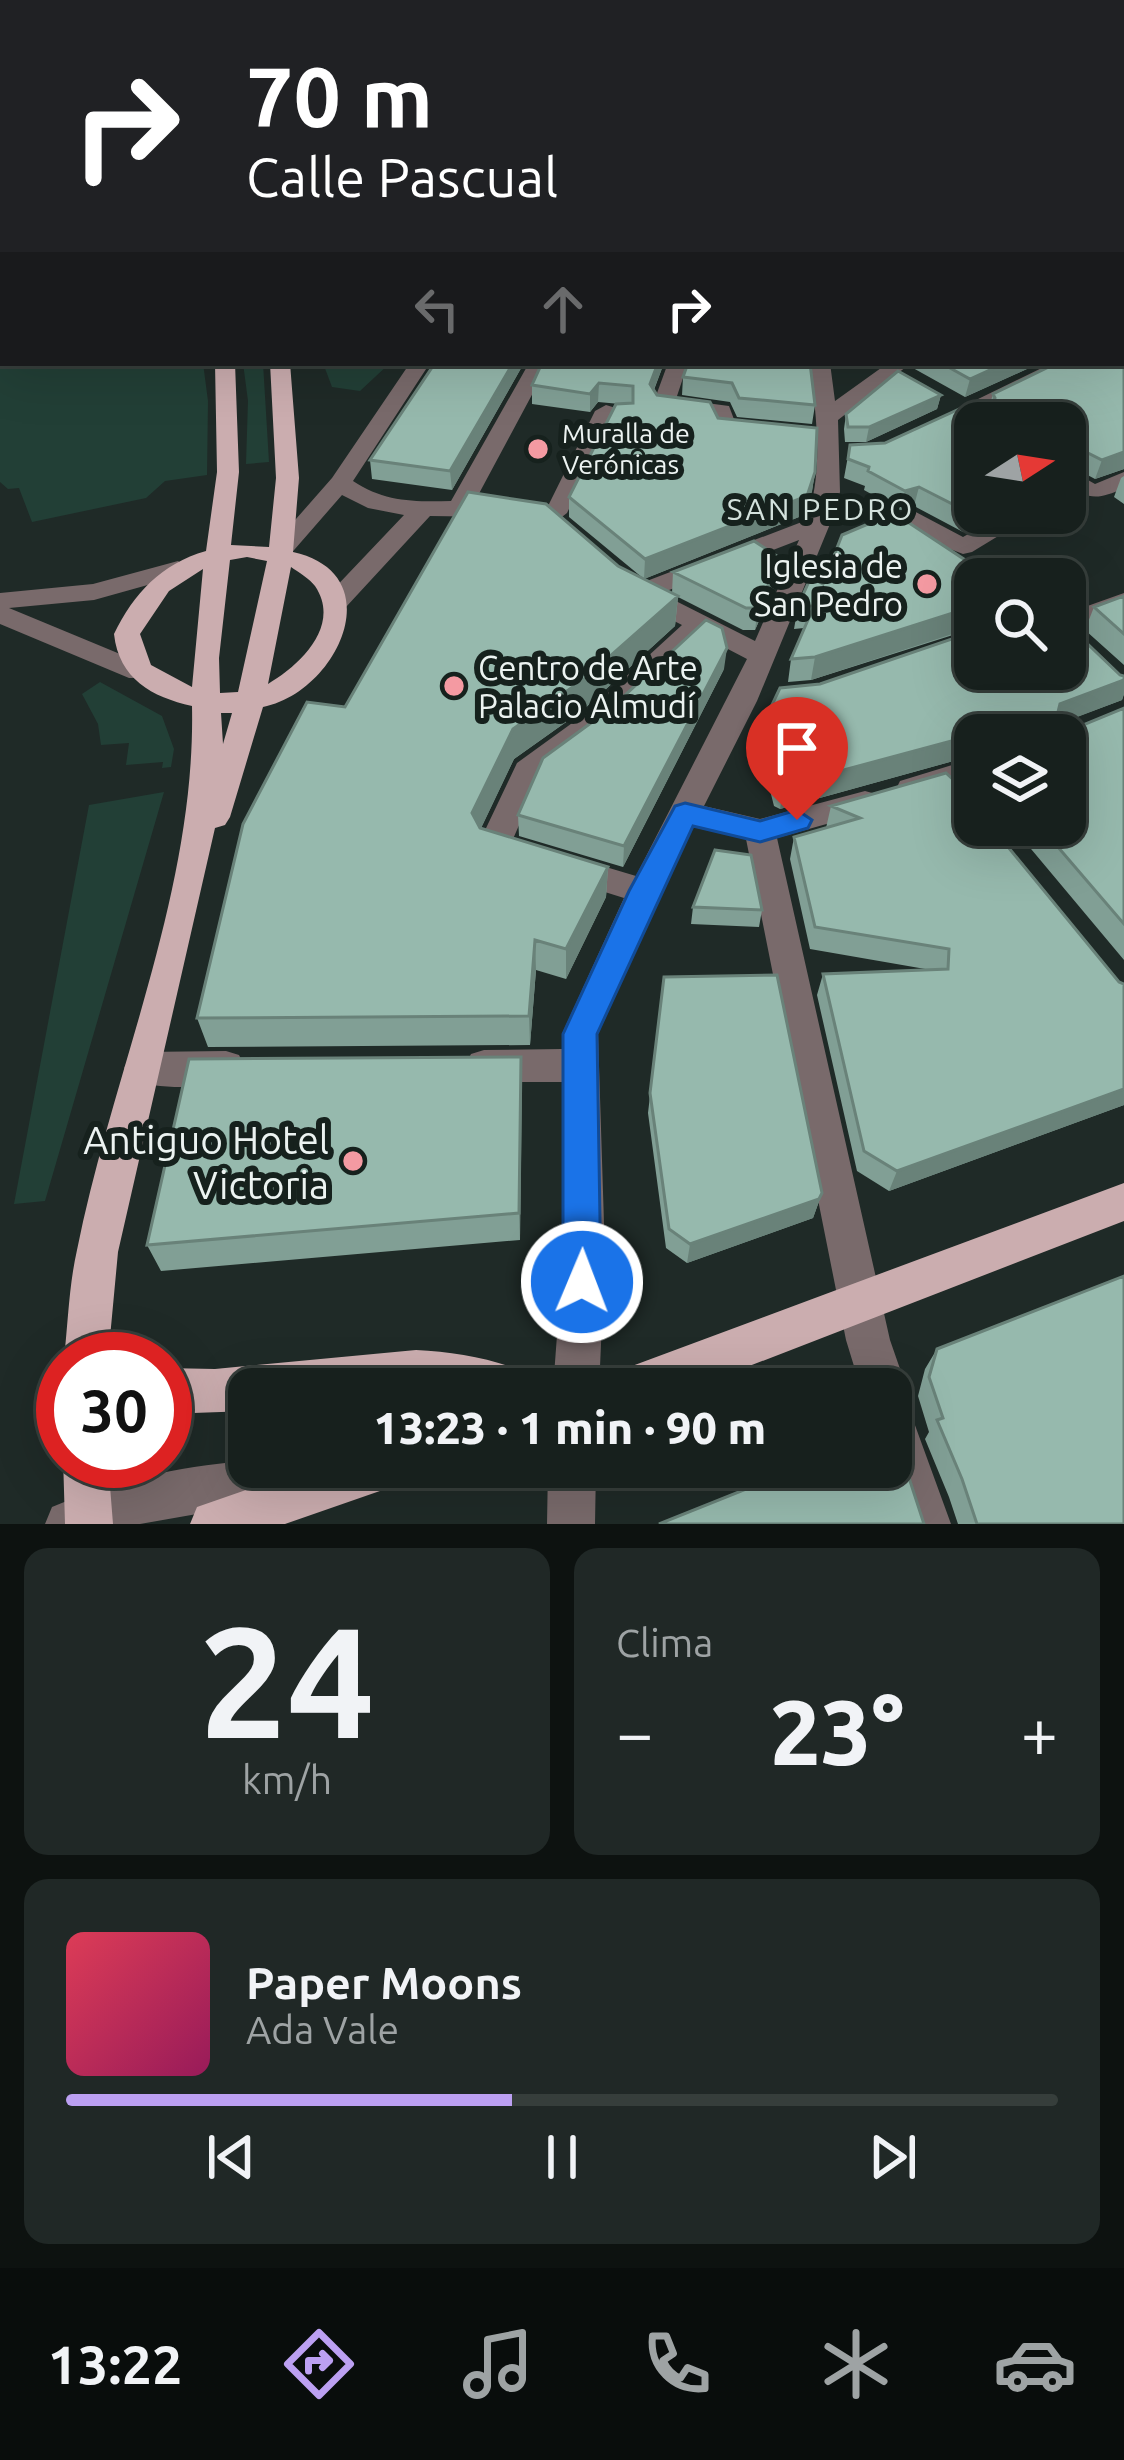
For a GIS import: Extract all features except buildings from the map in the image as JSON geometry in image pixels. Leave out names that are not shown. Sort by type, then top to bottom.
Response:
[{"type":"main road","points":[[190,885],[204,797],[205,658],[230,447],[225,366]]},
{"type":"main road","points":[[87,1332],[88,1304],[190,885],[250,704],[279,553],[286,467],[280,366]]},
{"type":"main road","points":[[279,553],[317,572],[337,601],[334,632],[317,663],[285,688],[250,704],[225,708],[206,704],[139,672],[131,659],[127,634],[144,602],[178,569],[217,554],[279,553]]},
{"type":"main road","points":[[688,1368],[1124,1202]]},
{"type":"main road","points":[[88,1304],[98,1332]]},
{"type":"main road","points":[[192,1392],[228,1391]]},
{"type":"main road","points":[[82,1521],[84,1488]]},
{"type":"main road","points":[[214,1524],[318,1488]]},
{"type":"street","points":[[279,553],[340,483],[418,366]]},
{"type":"street","points":[[461,505],[537,366]]},
{"type":"street","points":[[677,366],[664,404],[721,411],[725,428],[766,431]]},
{"type":"street","points":[[577,1368],[584,1255],[580,1034],[644,891],[743,701],[818,524],[828,492],[820,366]]},
{"type":"street","points":[[987,402],[1062,366]]},
{"type":"street","points":[[824,435],[901,371]]},
{"type":"street","points":[[340,483],[369,503],[422,511],[461,505],[556,524],[559,508],[606,411],[621,413]]},
{"type":"street","points":[[926,430],[954,417]]},
{"type":"street","points":[[824,435],[860,455]]},
{"type":"street","points":[[1094,493],[1124,479]]},
{"type":"street","points":[[1086,488],[1094,493]]},
{"type":"street","points":[[1086,493],[1112,495],[1124,503]]},
{"type":"street","points":[[337,601],[422,511]]},
{"type":"street","points":[[954,565],[903,530],[912,517],[963,547],[986,534]]},
{"type":"street","points":[[656,586],[818,524]]},
{"type":"street","points":[[0,601],[94,592],[178,569]]},
{"type":"street","points":[[620,580],[763,656]]},
{"type":"street","points":[[1086,624],[1124,601]]},
{"type":"street","points":[[0,614],[139,672]]},
{"type":"street","points":[[644,891],[494,845],[528,771],[596,720],[700,624]]},
{"type":"street","points":[[743,701],[784,697]]},
{"type":"street","points":[[685,813],[760,831],[954,776]]},
{"type":"street","points":[[760,831],[860,1304],[878,1368]]},
{"type":"street","points":[[444,1066],[580,1065]]},
{"type":"street","points":[[143,1068],[263,1067]]},
{"type":"street","points":[[912,1477],[927,1524]]},
{"type":"street","points":[[82,1521],[228,1486]]},
{"type":"street","points":[[571,1524],[572,1488]]},
{"type":"green space","points":[[0,366],[203,366],[207,475],[165,481],[146,498],[32,522],[19,488],[8,489],[0,482]]},
{"type":"green space","points":[[243,366],[263,366],[269,462],[246,464],[248,401]]},
{"type":"green space","points":[[324,366],[387,366],[360,391],[332,387]]},
{"type":"green space","points":[[100,682],[162,716],[174,749],[171,767],[162,768],[163,762],[126,765],[129,743],[101,745],[98,724],[82,694]]},
{"type":"green space","points":[[164,792],[45,1201],[14,1204],[89,805]]},
{"type":"place","name":"Muralla de Verónicas","points":[[538,449]]},
{"type":"place","name":"Iglesia de San Pedro","points":[[927,584]]},
{"type":"place","name":"Centro de Arte Palacio Almudí","points":[[454,686]]},
{"type":"place","name":"Antiguo Hotel Victoria","points":[[353,1161]]},
{"type":"district","name":"SAN PEDRO","points":[[821,509]]},
{"type":"route","points":[[582,1282],[580,1034],[644,891],[685,813],[760,831],[797,820]]}]
